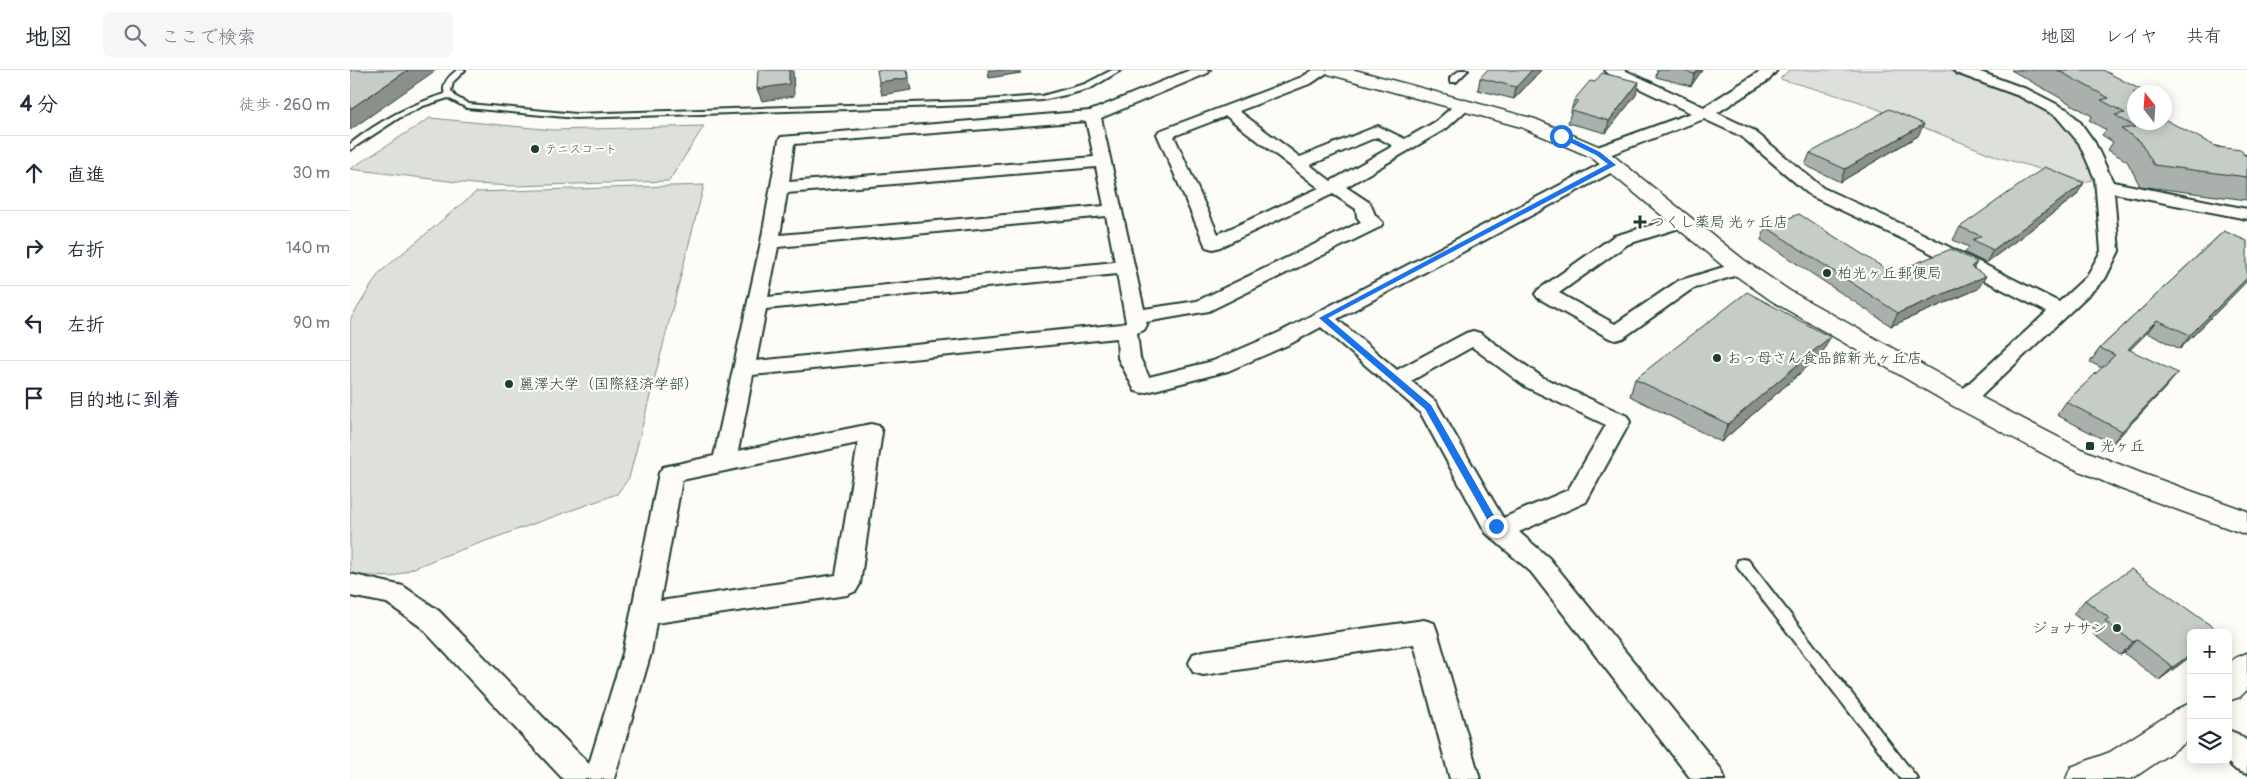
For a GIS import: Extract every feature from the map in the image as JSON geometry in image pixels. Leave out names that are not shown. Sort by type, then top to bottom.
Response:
[{"type":"street","points":[[724,462],[770,242],[787,140],[1093,116],[1203,70]]},
{"type":"street","points":[[1324,70],[1308,80],[1165,134],[1214,243],[1333,188],[1440,125],[1464,105]]},
{"type":"street","points":[[1334,70],[1528,123],[1605,159],[1740,268],[1781,296],[1964,400],[2070,456],[2131,481],[2247,523]]},
{"type":"street","points":[[1612,70],[1747,134],[1817,192],[1916,238],[2061,311]]},
{"type":"street","points":[[1093,116],[1126,267],[1131,323],[1129,358],[1144,386],[1220,366],[1285,338],[1605,159],[1706,113],[1764,77],[1770,70]]},
{"type":"street","points":[[1961,70],[2024,93],[2062,113],[2074,125],[2087,143],[2104,179],[2110,251],[2095,279],[1964,400]]},
{"type":"street","points":[[743,369],[1131,323],[1202,307],[1374,224],[1366,217],[1364,207],[1298,164],[1227,110]]},
{"type":"street","points":[[1298,164],[1378,131],[1405,146]]},
{"type":"street","points":[[779,188],[1103,161]]},
{"type":"street","points":[[2105,186],[2247,214]]},
{"type":"street","points":[[770,242],[1114,210]]},
{"type":"street","points":[[1683,221],[1621,240],[1545,294],[1616,333],[1685,285],[1740,268]]},
{"type":"street","points":[[756,304],[1126,267]]},
{"type":"street","points":[[1323,318],[1428,407],[1496,526],[1540,565],[1710,779]]},
{"type":"street","points":[[1395,380],[1473,338],[1534,382],[1619,422],[1577,496],[1501,530]]},
{"type":"street","points":[[599,779],[637,653],[644,614],[671,473],[871,432],[847,584],[644,614]]},
{"type":"street","points":[[350,585],[394,594],[430,619],[583,779]]},
{"type":"street","points":[[1203,663],[1424,631],[1465,779]]},
{"type":"street","points":[[2232,682],[2247,668]]},
{"type":"street","points":[[2084,779],[2128,772],[2187,722]]},
{"type":"street","points":[[2232,747],[2247,760]]},
{"type":"lane","points":[[461,70],[448,82],[446,89],[448,95],[454,100],[468,106],[483,109],[576,116],[962,104],[1042,98],[1088,86],[1117,70]]},
{"type":"lane","points":[[1453,80],[1464,70]]},
{"type":"lane","points":[[350,148],[379,125],[405,109],[448,95]]},
{"type":"lane","points":[[1743,564],[1910,779]]},
{"type":"shaded area","points":[[1789,70],[1949,70],[1978,79],[2028,99],[2056,116],[2066,125],[2075,138],[2095,179],[2085,182],[1998,157],[1857,101],[1780,79]]},
{"type":"shaded area","name":"テニスコート","points":[[430,118],[553,130],[704,126],[669,181],[516,186],[473,184],[350,169]]},
{"type":"shaded area","points":[[704,185],[629,478],[617,494],[441,557],[392,577],[350,575],[350,320],[379,273],[476,192]]},
{"type":"building","points":[[350,70],[408,70],[350,109]]},
{"type":"building","points":[[758,70],[789,70],[789,84],[757,89]]},
{"type":"building","points":[[877,70],[906,70],[908,78],[879,82]]},
{"type":"building","points":[[1487,70],[1532,70],[1516,87],[1480,78]]},
{"type":"building","points":[[1679,70],[1698,70],[1695,74]]},
{"type":"building","points":[[2057,70],[2103,70],[2132,85],[2127,85],[2127,122],[2115,115],[2125,113],[2101,100],[2109,98]]},
{"type":"building","points":[[1602,73],[1639,82],[1609,121],[1571,110],[1578,101],[1574,100],[1590,81],[1595,82]]},
{"type":"building","points":[[1889,109],[1924,124],[1845,169],[1810,153]]},
{"type":"building","points":[[2172,123],[2217,147],[2241,150],[2244,155],[2247,155],[2247,177],[2154,165],[2140,141],[2121,129],[2172,130]]},
{"type":"building","points":[[2045,167],[2084,183],[1993,250],[1973,240],[1981,236],[1960,227]]},
{"type":"building","points":[[1799,214],[1892,273],[1951,249],[1977,262],[1971,267],[1986,276],[1898,313],[1766,227]]},
{"type":"building","points":[[2224,231],[2247,241],[2247,278],[2190,335],[2157,320],[2128,349],[2178,373],[2122,431],[2066,402],[2115,355],[2100,348]]},
{"type":"building","points":[[1747,292],[1830,337],[1728,424],[1635,379]]},
{"type":"building","points":[[2131,569],[2216,629],[2187,629],[2187,657],[2173,667],[2137,640],[2133,642],[2105,621],[2109,618],[2085,600]]},
{"type":"place","name":"テニスコート","points":[[535,149]]},
{"type":"place","name":"つくし薬局 光ヶ丘店","points":[[1640,222]]},
{"type":"place","name":"柏光ヶ丘郵便局","points":[[1827,273]]},
{"type":"place","name":"おっ母さん食品館新光ヶ丘店","points":[[1717,358]]},
{"type":"place","name":"麗澤大学（国際経済学部）","points":[[509,384]]},
{"type":"place","name":"光ヶ丘","points":[[2090,446]]},
{"type":"place","name":"ジョナサン","points":[[2117,628]]},
{"type":"route","points":[[1496,526],[1428,407],[1323,318],[1612,165],[1598,153],[1561,136]]}]
